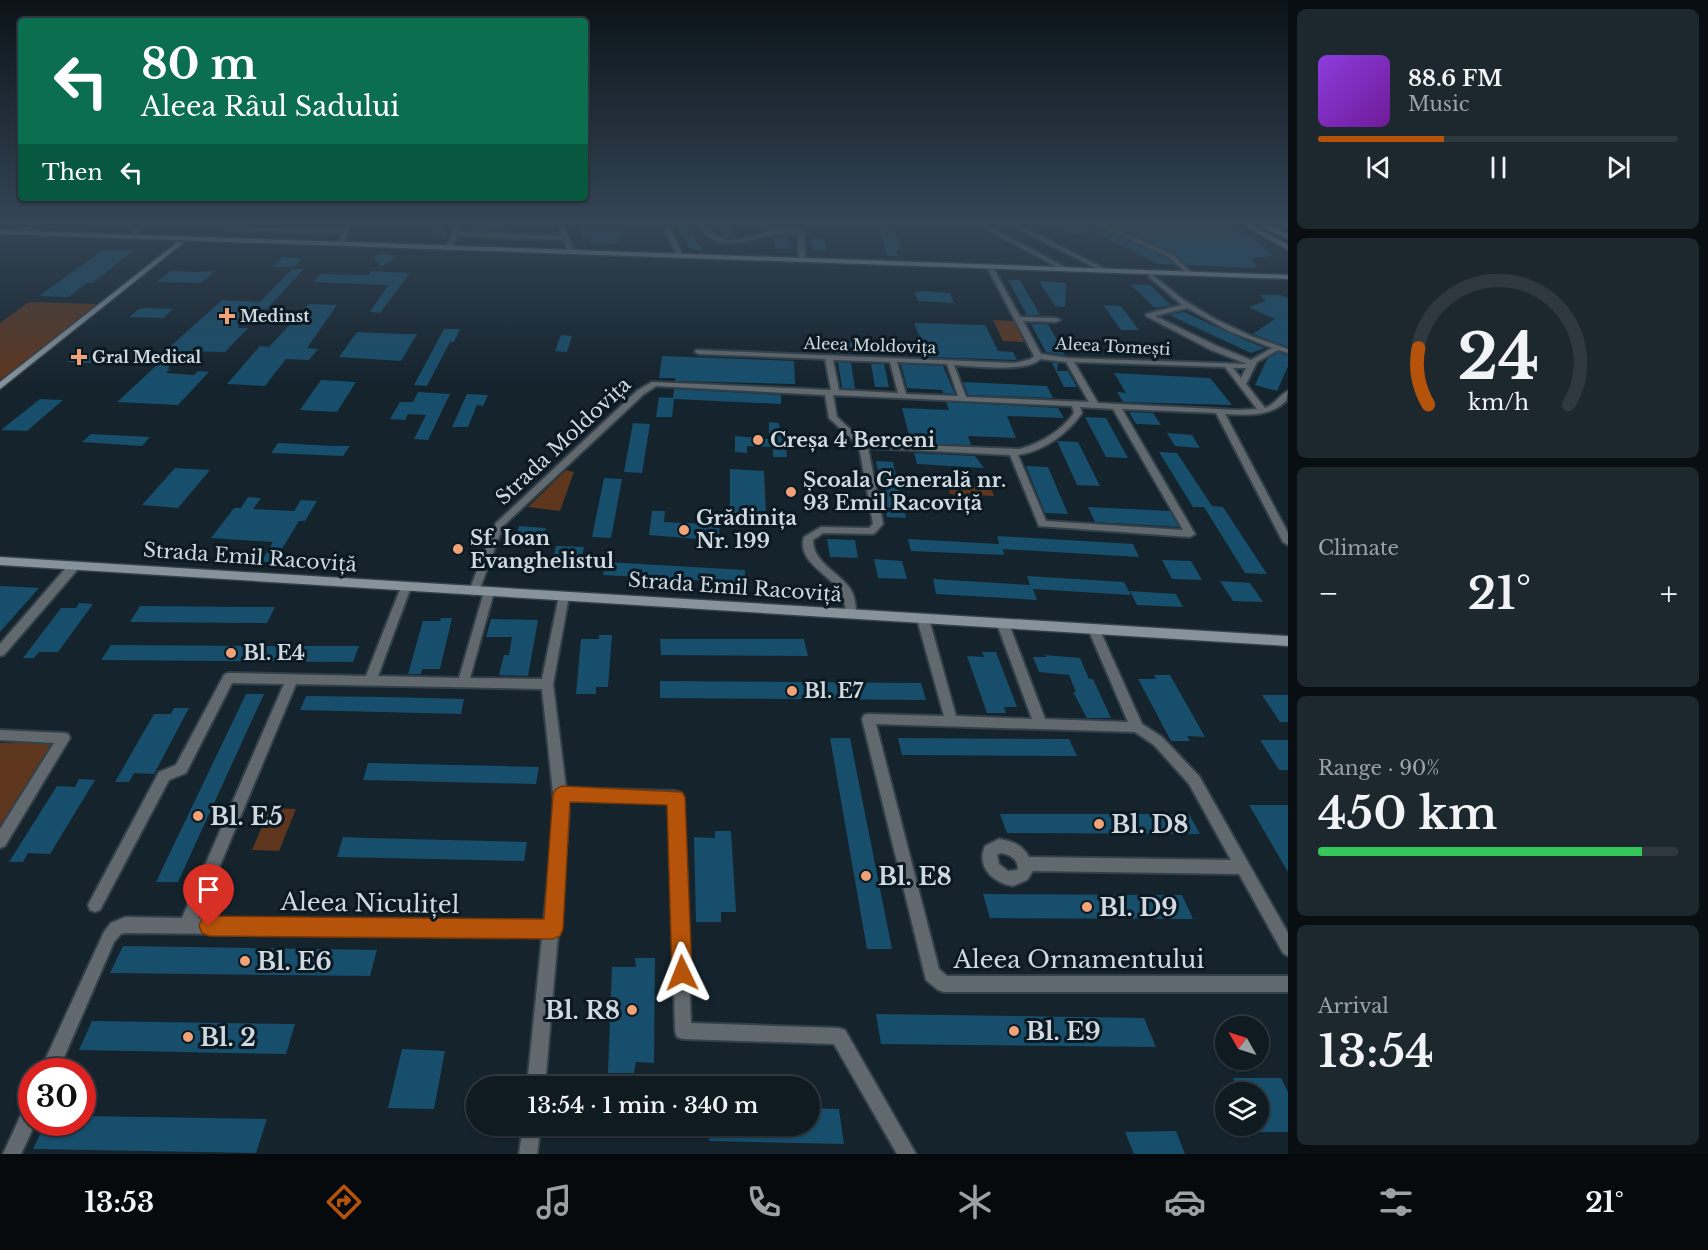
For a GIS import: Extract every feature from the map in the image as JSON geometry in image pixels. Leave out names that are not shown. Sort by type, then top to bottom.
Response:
[{"type":"main road","points":[[0,386],[139,276]]},
{"type":"main road","points":[[1146,276],[1288,280]]},
{"type":"main road","points":[[1192,276],[1288,280]]},
{"type":"main road","name":"Strada Emil Racoviță","points":[[0,561],[1288,641]]},
{"type":"street","name":"Aleea Tomești","points":[[995,276],[1038,356],[1069,360],[1228,366],[1251,364]]},
{"type":"street","points":[[1151,276],[1186,306],[1229,329],[1288,351]]},
{"type":"street","points":[[1186,306],[1148,315],[1251,364]]},
{"type":"street","name":"Aleea Tomești","points":[[1019,319],[1056,320]]},
{"type":"street","points":[[1214,348],[1263,411],[1281,404],[1288,393]]},
{"type":"street","points":[[1242,384],[1251,364],[1277,348]]},
{"type":"street","name":"Aleea Moldovița","points":[[699,352],[1019,364],[1034,361],[1038,356]]},
{"type":"street","points":[[830,358],[833,418],[863,445],[877,527],[867,531],[821,530],[811,535],[807,542],[812,555],[847,593],[851,614]]},
{"type":"street","points":[[1069,360],[1095,405]]},
{"type":"street","points":[[893,361],[903,396]]},
{"type":"street","points":[[950,363],[963,399]]},
{"type":"street","name":"Strada Moldovița","points":[[474,591],[499,525],[647,388],[663,384],[1220,411],[1263,411]]},
{"type":"street","points":[[863,445],[1013,453],[1036,449],[1073,421],[1078,413],[1075,404]]},
{"type":"street","points":[[1013,453],[1042,524],[1190,534],[1116,406]]},
{"type":"street","points":[[1220,411],[1288,542]]},
{"type":"street","points":[[1,650],[74,566]]},
{"type":"street","points":[[370,681],[406,586]]},
{"type":"street","points":[[463,683],[489,592]]},
{"type":"street","points":[[537,1076],[553,929],[562,794],[549,712],[547,684],[564,596]]},
{"type":"street","points":[[923,619],[951,720]]},
{"type":"street","points":[[1003,624],[1040,723]]},
{"type":"street","points":[[1094,629],[1137,727],[1158,741],[1194,780],[1288,948]]},
{"type":"street","points":[[95,905],[164,776],[180,769],[228,678],[547,684]]},
{"type":"street","points":[[187,925],[292,679]]},
{"type":"street","name":"Aleea Ornamentului","points":[[1137,727],[868,718],[932,974],[944,984],[1288,984]]},
{"type":"street","points":[[0,735],[64,738],[0,842]]},
{"type":"street","points":[[562,794],[676,797],[683,1031],[839,1035],[907,1154]]},
{"type":"street","points":[[1025,864],[1244,867]]},
{"type":"street","name":"Aleea Niculițel","points":[[55,1058],[109,936],[116,928],[125,925],[553,929]]},
{"type":"street","points":[[12,1154],[20,1136]]},
{"type":"street","points":[[528,1154],[530,1136]]},
{"type":"shaded area","points":[[29,302],[99,304],[0,383],[0,323]]},
{"type":"shaded area","points":[[993,320],[1014,321],[1024,342],[1003,341]]},
{"type":"shaded area","points":[[566,470],[574,472],[560,511],[528,507]]},
{"type":"shaded area","points":[[947,483],[990,485],[994,496],[950,494]]},
{"type":"shaded area","points":[[56,742],[0,832],[0,743]]},
{"type":"shaded area","points":[[270,808],[296,809],[279,851],[252,850]]},
{"type":"building","points":[[67,276],[101,276],[68,297],[39,296]]},
{"type":"building","points":[[164,276],[209,276],[201,283],[157,282]]},
{"type":"building","points":[[285,276],[298,276],[267,309],[256,308],[237,328],[248,328],[225,352],[185,351],[167,369],[170,369],[166,373],[194,375],[198,371],[209,372],[178,405],[117,402],[169,354],[162,354],[222,300],[260,302]]},
{"type":"building","points":[[318,276],[408,276],[380,313],[370,312],[388,285],[313,282]]},
{"type":"building","points":[[1008,280],[1020,280],[1040,315],[1027,315]]},
{"type":"building","points":[[1039,281],[1066,283],[1065,307],[1055,306]]},
{"type":"building","points":[[1130,284],[1150,285],[1171,305],[1155,308]]},
{"type":"building","points":[[915,292],[950,293],[954,303],[918,301]]},
{"type":"building","points":[[1260,295],[1281,295],[1288,298],[1288,347],[1253,334],[1275,319],[1248,307],[1266,301]]},
{"type":"building","points":[[309,304],[337,305],[307,348],[318,349],[309,360],[286,359],[265,386],[227,384],[260,346],[269,347]]},
{"type":"building","points":[[1103,305],[1121,306],[1139,330],[1121,330]]},
{"type":"building","points":[[139,309],[173,309],[163,318],[129,317]]},
{"type":"building","points":[[1184,312],[1265,348],[1251,353],[1169,315]]},
{"type":"building","points":[[914,323],[985,325],[998,351],[1013,352],[1017,360],[928,357]]},
{"type":"building","points":[[1031,324],[1048,324],[1065,355],[1046,352]]},
{"type":"building","points":[[444,329],[460,329],[454,342],[450,342],[427,386],[414,385]]},
{"type":"building","points":[[357,332],[417,334],[401,361],[339,357]]},
{"type":"building","points":[[561,335],[572,336],[567,352],[555,351]]},
{"type":"building","points":[[828,342],[900,344],[903,353],[837,353],[830,351]]},
{"type":"building","points":[[1278,352],[1288,355],[1288,366],[1277,391],[1255,385],[1267,359]]},
{"type":"building","points":[[78,353],[122,355],[111,364],[67,362]]},
{"type":"building","points":[[662,356],[794,361],[795,384],[675,381],[675,378],[659,378]]},
{"type":"building","points":[[838,362],[851,363],[855,389],[842,388]]},
{"type":"building","points":[[1052,363],[1058,363],[1057,371],[1068,371],[1077,387],[1064,387]]},
{"type":"building","points":[[871,364],[884,364],[889,387],[875,387]]},
{"type":"building","points":[[901,364],[943,366],[955,394],[943,393],[942,390],[907,388]]},
{"type":"building","points":[[1114,373],[1210,378],[1232,405],[1123,402],[1117,392],[1126,393]]},
{"type":"building","points":[[321,380],[356,382],[337,412],[300,410]]},
{"type":"building","points":[[963,382],[1047,386],[1053,398],[968,395]]},
{"type":"building","points":[[674,389],[781,395],[781,404],[674,399],[672,417],[656,417],[659,397],[673,398]]},
{"type":"building","points":[[418,392],[450,394],[428,440],[414,439],[426,415],[408,414],[405,420],[390,419],[400,402],[413,402]]},
{"type":"building","points":[[467,394],[488,395],[483,406],[477,405],[468,427],[452,427]]},
{"type":"building","points":[[40,399],[63,400],[27,431],[1,430]]},
{"type":"building","points":[[946,402],[1058,408],[1064,418],[1007,416],[1016,438],[968,436],[971,445],[911,443],[902,408],[949,410]]},
{"type":"building","points":[[1129,412],[1153,413],[1161,425],[1136,424]]},
{"type":"building","points":[[1085,417],[1106,418],[1128,458],[1106,457]]},
{"type":"building","name":"Creșa 4 Berceni","points":[[769,422],[779,423],[780,432],[785,432],[787,457],[773,457],[773,447],[747,446],[747,453],[735,452],[735,436],[769,439]]},
{"type":"building","points":[[633,423],[650,424],[642,473],[624,472]]},
{"type":"building","points":[[1167,433],[1192,435],[1200,448],[1175,446]]},
{"type":"building","points":[[91,434],[150,437],[142,446],[82,442]]},
{"type":"building","points":[[1057,441],[1078,442],[1100,486],[1077,485]]},
{"type":"building","points":[[278,443],[350,446],[343,456],[271,453]]},
{"type":"building","points":[[1159,452],[1177,453],[1212,506],[1223,507],[1267,574],[1245,573],[1204,507],[1193,507]]},
{"type":"building","points":[[914,453],[975,456],[984,468],[917,464]]},
{"type":"building","points":[[876,461],[893,462],[906,518],[887,517]]},
{"type":"building","points":[[1026,466],[1048,467],[1068,514],[1045,513]]},
{"type":"building","points":[[175,468],[210,470],[178,508],[142,505]]},
{"type":"building","points":[[730,469],[764,471],[766,515],[730,513]]},
{"type":"building","points":[[604,478],[622,479],[611,538],[592,537]]},
{"type":"building","points":[[248,497],[261,498],[253,509],[294,511],[301,500],[317,501],[305,521],[299,521],[274,562],[261,562],[273,542],[211,538],[234,508],[241,508]]},
{"type":"building","points":[[1088,507],[1170,511],[1179,527],[1095,522]]},
{"type":"building","name":"Grădinița Nr. 199","points":[[652,511],[665,511],[664,522],[705,524],[706,514],[720,514],[719,538],[710,538],[710,540],[649,535]]},
{"type":"building","points":[[519,526],[546,528],[541,545],[514,543]]},
{"type":"building","points":[[997,536],[1133,544],[1139,557],[1003,549],[1004,555],[911,551],[908,539],[999,544]]},
{"type":"building","points":[[827,539],[855,540],[858,558],[830,557]]},
{"type":"building","points":[[556,546],[584,547],[580,565],[552,564]]},
{"type":"building","points":[[874,559],[902,561],[907,579],[878,578]]},
{"type":"building","points":[[1162,560],[1191,561],[1202,580],[1172,579]]},
{"type":"building","points":[[606,562],[745,570],[745,583],[603,575]]},
{"type":"building","points":[[1027,576],[1124,582],[1131,595],[1033,589],[1037,600],[936,594],[933,579],[1030,585]]},
{"type":"building","points":[[1220,581],[1250,583],[1263,602],[1233,601]]},
{"type":"building","points":[[0,586],[39,588],[0,632]]},
{"type":"building","points":[[1130,591],[1176,594],[1183,607],[1137,605]]},
{"type":"building","points":[[79,603],[93,604],[58,652],[39,652],[34,658],[23,658],[61,608],[76,608]]},
{"type":"building","points":[[140,606],[275,607],[267,623],[130,622]]},
{"type":"building","points":[[441,618],[452,618],[440,669],[422,669],[421,674],[408,674],[423,621],[440,621]]},
{"type":"building","points":[[491,619],[538,620],[528,676],[499,675],[504,655],[509,655],[512,637],[486,637]]},
{"type":"building","points":[[599,635],[612,635],[608,687],[596,687],[596,694],[576,694],[581,639],[599,639]]},
{"type":"building","points":[[660,639],[804,639],[808,656],[661,655]]},
{"type":"building","name":"Bl. E4","points":[[111,645],[359,646],[353,662],[101,660]]},
{"type":"building","points":[[982,652],[996,652],[1017,707],[1004,707],[1006,713],[987,713],[967,656],[984,657]]},
{"type":"building","points":[[1045,655],[1080,658],[1089,679],[1093,679],[1111,718],[1087,718],[1073,692],[1076,692],[1069,675],[1039,672],[1033,657],[1046,657]]},
{"type":"building","points":[[1154,675],[1170,675],[1205,737],[1187,736],[1190,741],[1171,741],[1138,679],[1156,679]]},
{"type":"building","name":"Bl. E7","points":[[660,681],[921,683],[926,700],[660,698]]},
{"type":"building","name":"Bl. E5","points":[[246,694],[264,694],[178,882],[156,882]]},
{"type":"building","points":[[1262,695],[1288,695],[1288,722],[1280,722]]},
{"type":"building","points":[[306,696],[464,699],[461,714],[300,710]]},
{"type":"building","points":[[174,708],[189,708],[154,774],[134,773],[129,782],[115,782],[154,714],[171,714]]},
{"type":"building","name":"Bl. E8","points":[[830,738],[850,738],[892,949],[867,949]]},
{"type":"building","points":[[898,738],[1069,739],[1077,756],[902,755]]},
{"type":"building","points":[[1260,740],[1288,740],[1288,770],[1279,770]]},
{"type":"building","points":[[368,763],[539,767],[536,784],[363,780]]},
{"type":"building","points":[[79,779],[95,780],[50,854],[28,853],[23,862],[9,862],[57,786],[75,787]]},
{"type":"building","points":[[1249,805],[1288,805],[1288,872]]},
{"type":"building","name":"Bl. D8","points":[[1000,814],[1189,814],[1200,834],[1007,833]]},
{"type":"building","points":[[715,831],[731,831],[736,912],[721,912],[721,922],[696,922],[694,837],[715,838]]},
{"type":"building","points":[[343,837],[527,842],[524,861],[337,857]]},
{"type":"building","name":"Bl. D9","points":[[983,894],[1182,895],[1193,919],[990,918]]},
{"type":"building","name":"Bl. E6","points":[[123,946],[377,950],[370,976],[110,973]]},
{"type":"building","name":"Bl. R8","points":[[635,958],[655,958],[654,1063],[636,1062],[634,1073],[608,1073],[612,967],[636,967]]},
{"type":"building","name":"Bl. E9","points":[[876,1014],[1144,1018],[1156,1047],[881,1044]]},
{"type":"building","name":"Bl. 2","points":[[92,1021],[295,1024],[286,1054],[79,1050]]},
{"type":"building","points":[[402,1049],[445,1051],[434,1109],[388,1108]]},
{"type":"building","points":[[1233,1078],[1281,1078],[1288,1092],[1288,1132],[1269,1132],[1269,1082],[1235,1082]]},
{"type":"building","points":[[820,1108],[839,1109],[844,1144],[709,1141],[709,1136],[820,1136]]},
{"type":"building","points":[[96,1116],[267,1119],[256,1153],[33,1149],[39,1136],[96,1136]]},
{"type":"building","points":[[1176,1131],[1185,1154],[1134,1154],[1125,1132]]},
{"type":"place","name":"Medinst","points":[[227,316]]},
{"type":"place","name":"Gral Medical","points":[[79,357]]},
{"type":"place","name":"Creșa 4 Berceni","points":[[758,440]]},
{"type":"place","name":"Școala Generală nr. 93 Emil Racoviță","points":[[791,492]]},
{"type":"place","name":"Grădinița Nr. 199","points":[[684,530]]},
{"type":"place","name":"Sf. Ioan Evanghelistul","points":[[458,549]]},
{"type":"place","name":"Bl. E4","points":[[231,653]]},
{"type":"place","name":"Bl. E7","points":[[792,691]]},
{"type":"place","name":"Bl. E5","points":[[198,816]]},
{"type":"place","name":"Bl. D8","points":[[1099,824]]},
{"type":"place","name":"Bl. E8","points":[[866,876]]},
{"type":"place","name":"Bl. D9","points":[[1087,907]]},
{"type":"place","name":"Bl. E6","points":[[245,961]]},
{"type":"place","name":"Bl. R8","points":[[632,1010]]},
{"type":"place","name":"Bl. E9","points":[[1014,1031]]},
{"type":"place","name":"Bl. 2","points":[[188,1037]]},
{"type":"route","points":[[209,926],[553,929],[562,794],[676,797],[682,973]]}]
